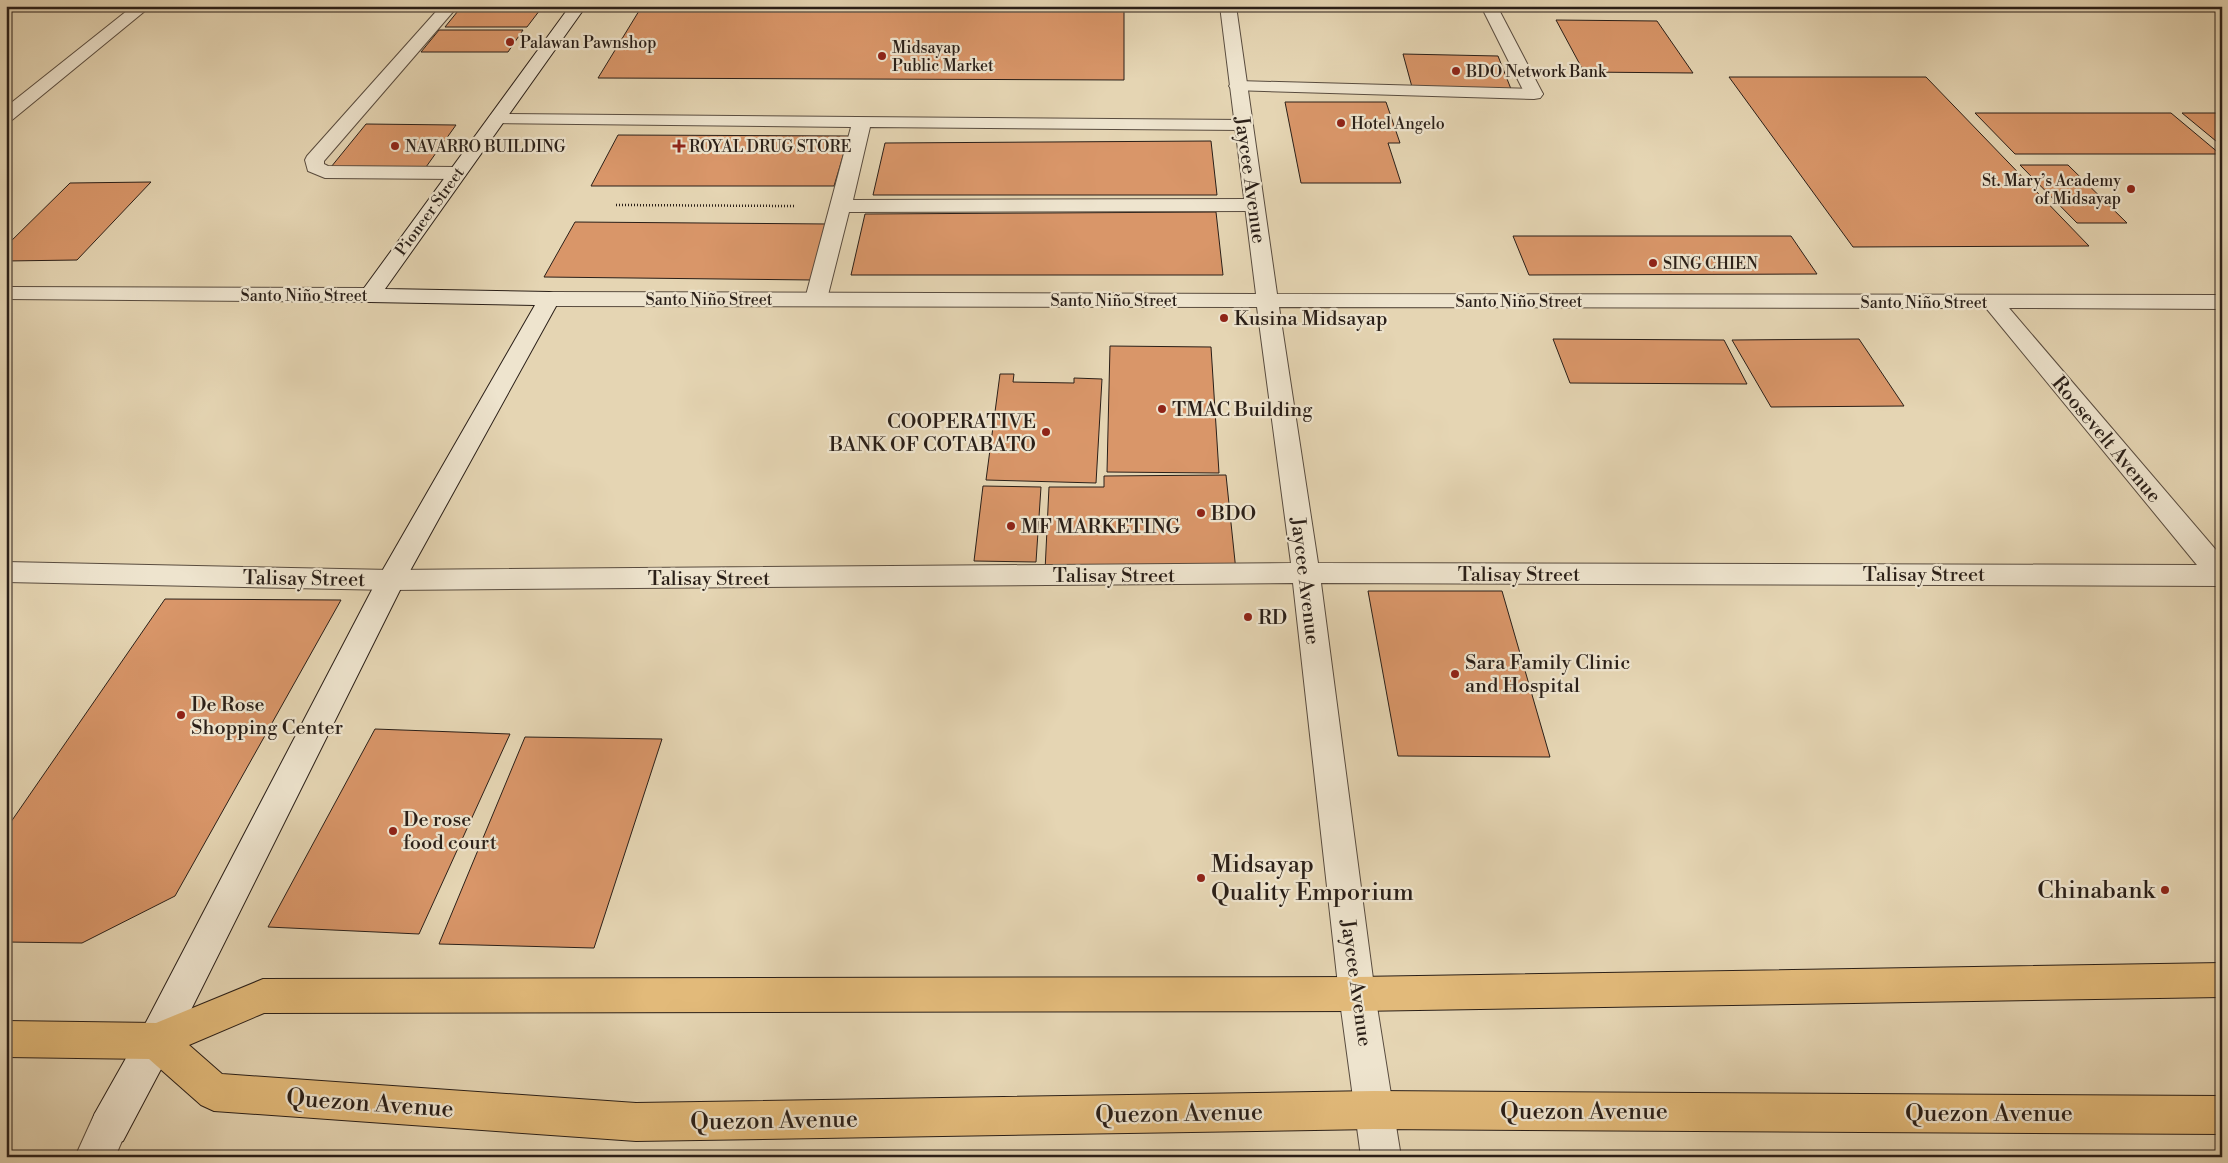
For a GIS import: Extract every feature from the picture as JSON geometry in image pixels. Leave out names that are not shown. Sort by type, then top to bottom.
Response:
[{"type":"main road","points":[[6,1039],[156,1042],[263,996],[1357,994],[2222,980]]},
{"type":"main road","name":"Quezon Avenue","points":[[156,1042],[214,1092],[636,1122],[1374,1110],[2222,1115]]},
{"type":"street","points":[[6,116],[143,6]]},
{"type":"street","points":[[450,6],[314,160],[315,167],[325,172],[456,174]]},
{"type":"street","name":"Pioneer Street","points":[[370,295],[578,6]]},
{"type":"street","name":"Jaycee Avenue","points":[[1228,6],[1306,573],[1357,994],[1381,1157]]},
{"type":"street","points":[[1238,86],[1534,94],[1490,6]]},
{"type":"street","points":[[496,119],[1243,125]]},
{"type":"street","points":[[862,122],[842,206],[1254,205]]},
{"type":"street","points":[[816,299],[862,122]]},
{"type":"street","name":"Santo Niño Street","points":[[6,293],[370,295],[549,299],[2222,302]]},
{"type":"street","points":[[101,1142],[156,1042],[391,580],[549,299]]},
{"type":"street","name":"Roosevelt Avenue","points":[[1992,302],[2221,575]]},
{"type":"street","name":"Talisay Street","points":[[6,572],[391,580],[1306,573],[2221,575]]},
{"type":"path","points":[[616,205],[842,206]]},
{"type":"building","points":[[462,6],[543,6],[527,27],[445,27]]},
{"type":"building","points":[[642,6],[1124,6],[1124,80],[598,78]]},
{"type":"building","points":[[1556,20],[1657,21],[1693,73],[1584,72]]},
{"type":"building","points":[[439,30],[523,30],[508,52],[421,52]]},
{"type":"building","name":"BDO Network Bank","points":[[1403,54],[1498,56],[1511,89],[1412,87]]},
{"type":"building","points":[[1729,77],[1926,77],[2089,246],[1853,247]]},
{"type":"building","name":"Hotel Angelo","points":[[1285,102],[1386,102],[1400,143],[1388,143],[1401,183],[1301,183]]},
{"type":"building","points":[[1975,113],[2171,113],[2220,154],[2015,154]]},
{"type":"building","points":[[2182,113],[2222,113],[2222,146]]},
{"type":"building","name":"NAVARRO BUILDING","points":[[366,124],[456,125],[426,167],[331,167]]},
{"type":"building","points":[[618,135],[849,136],[834,186],[591,186]]},
{"type":"building","points":[[1211,141],[1217,195],[873,195],[885,143]]},
{"type":"building","points":[[2020,165],[2068,165],[2127,223],[2077,223]]},
{"type":"building","points":[[151,182],[77,260],[6,261],[6,246],[70,183]]},
{"type":"building","points":[[1216,212],[1223,275],[851,275],[865,214]]},
{"type":"building","points":[[575,222],[829,224],[812,280],[544,277]]},
{"type":"building","points":[[1513,236],[1791,236],[1817,274],[1529,275]]},
{"type":"building","points":[[1553,339],[1724,340],[1747,384],[1570,383]]},
{"type":"building","points":[[1859,339],[1904,406],[1771,407],[1732,340]]},
{"type":"building","name":"TMAC Building","points":[[1110,346],[1211,347],[1219,473],[1107,472]]},
{"type":"building","name":"COOPERATIVE BANK OF COTABATO","points":[[1000,374],[1014,374],[1013,382],[1074,383],[1074,378],[1102,379],[1096,483],[986,480]]},
{"type":"building","points":[[1226,475],[1236,571],[1045,571],[1049,487],[1104,487],[1104,476]]},
{"type":"building","points":[[983,486],[1041,487],[1036,562],[974,561]]},
{"type":"building","name":"Sara Family Clinic and Hospital","points":[[1368,591],[1502,591],[1550,757],[1398,756]]},
{"type":"building","name":"De Rose Shopping Center","points":[[165,599],[341,600],[175,896],[82,943],[6,942],[6,829]]},
{"type":"building","name":"De rose food court","points":[[375,729],[510,734],[419,934],[268,927]]},
{"type":"building","points":[[525,737],[662,739],[594,948],[439,944]]},
{"type":"place","name":"Palawan Pawnshop","points":[[510,42]]},
{"type":"place","name":"Midsayap Public Market","points":[[882,56]]},
{"type":"place","name":"BDO Network Bank","points":[[1456,71]]},
{"type":"place","name":"Hotel Angelo","points":[[1341,123]]},
{"type":"place","name":"NAVARRO BUILDING","points":[[395,146]]},
{"type":"place","name":"ROYAL DRUG STORE","points":[[679,146]]},
{"type":"place","name":"St. Mary’s Academy of Midsayap","points":[[2131,189]]},
{"type":"place","name":"SING CHIEN","points":[[1653,263]]},
{"type":"place","name":"Kusina Midsayap","points":[[1224,318]]},
{"type":"place","name":"TMAC Building","points":[[1162,409]]},
{"type":"place","name":"COOPERATIVE BANK OF COTABATO","points":[[1046,432]]},
{"type":"place","name":"BDO","points":[[1201,513]]},
{"type":"place","name":"MF MARKETING","points":[[1011,526]]},
{"type":"place","name":"RD","points":[[1248,617]]},
{"type":"place","name":"Sara Family Clinic and Hospital","points":[[1455,674]]},
{"type":"place","name":"De Rose Shopping Center","points":[[181,715]]},
{"type":"place","name":"De rose food court","points":[[393,831]]},
{"type":"place","name":"Midsayap Quality Emporium","points":[[1201,878]]},
{"type":"place","name":"Chinabank","points":[[2165,890]]}]
